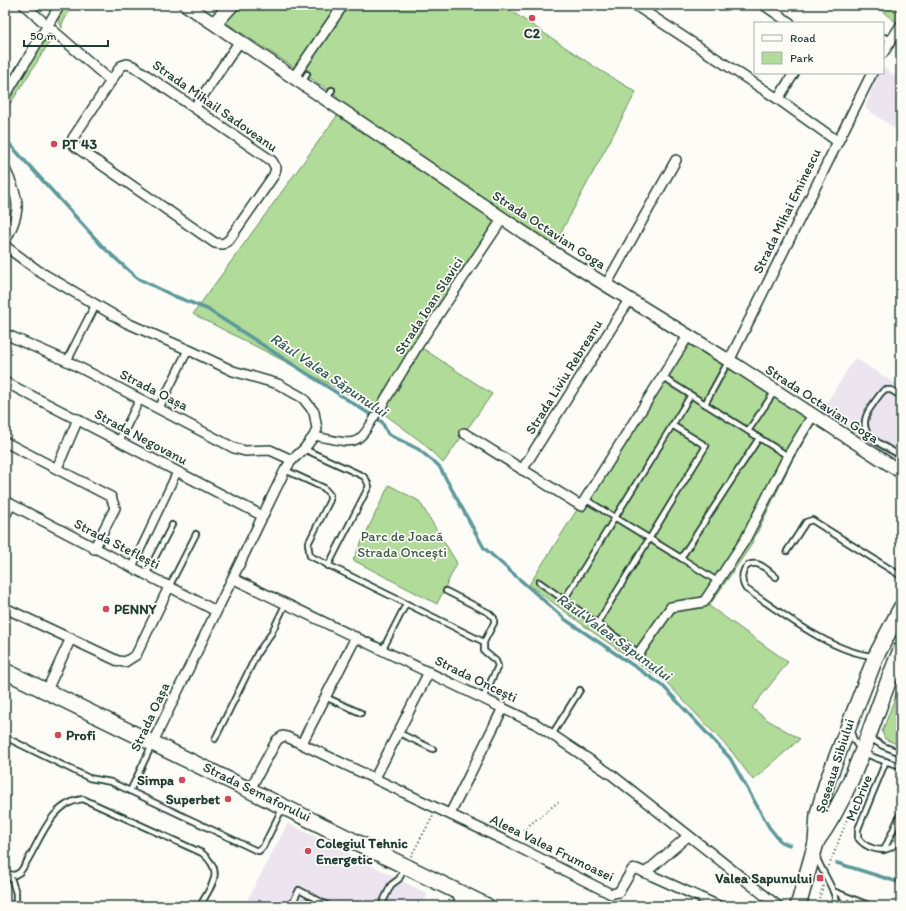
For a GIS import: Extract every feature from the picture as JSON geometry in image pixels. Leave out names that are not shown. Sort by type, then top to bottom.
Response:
[{"type":"main road","name":"Șoseaua Sibiului","points":[[815,845],[820,804],[849,722],[876,656],[901,608]]},
{"type":"main road","name":"Șoseaua Sibiului","points":[[815,845],[835,814],[897,669],[901,650]]},
{"type":"main road","name":"Strada Semaforului","points":[[5,671],[284,805],[406,866],[460,900],[487,906]]},
{"type":"main road","points":[[798,906],[815,845]]},
{"type":"street","points":[[24,5],[111,81]]},
{"type":"street","points":[[5,96],[49,26],[60,5]]},
{"type":"street","name":"Strada Octavian Goga","points":[[186,5],[330,95],[503,218],[629,300],[729,361],[901,472]]},
{"type":"street","points":[[228,5],[231,33]]},
{"type":"street","points":[[195,107],[231,33],[236,5]]},
{"type":"street","points":[[301,78],[318,37],[325,26],[343,5]]},
{"type":"street","points":[[635,5],[778,99],[837,141]]},
{"type":"street","points":[[764,5],[789,22]]},
{"type":"street","points":[[884,50],[888,38],[901,25]]},
{"type":"street","name":"Strada Mihail Sadoveanu","points":[[127,64],[133,66],[195,107],[272,161],[276,168],[274,175],[229,240],[223,244],[215,243],[209,239],[76,147],[72,142],[73,138],[121,66],[127,64]]},
{"type":"street","points":[[778,99],[793,74]]},
{"type":"street","name":"Strada Mihai Eminescu","points":[[729,361],[871,74]]},
{"type":"street","points":[[606,285],[676,160]]},
{"type":"street","points":[[5,169],[17,194],[18,208],[14,225],[5,241]]},
{"type":"street","name":"Strada Ioan Slavici","points":[[379,410],[418,346],[503,218]]},
{"type":"street","points":[[5,246],[40,272],[127,323],[233,371],[278,384],[303,398],[314,412],[317,429],[314,436],[356,442],[363,437],[379,410]]},
{"type":"street","name":"Strada Liviu Rebreanu","points":[[522,470],[629,300]]},
{"type":"street","points":[[68,361],[96,304]]},
{"type":"street","name":"Strada Oașa","points":[[5,334],[68,361],[234,448],[244,450],[270,450],[292,460]]},
{"type":"street","points":[[464,433],[522,470],[583,503],[688,336]]},
{"type":"street","points":[[159,408],[188,350]]},
{"type":"street","name":"Strada Negovanu","points":[[5,382],[263,516]]},
{"type":"street","points":[[120,441],[140,399]]},
{"type":"street","points":[[639,653],[671,607],[704,602],[745,540],[788,456],[813,415]]},
{"type":"street","points":[[57,468],[78,419]]},
{"type":"street","name":"Strada Oașa","points":[[153,742],[216,611],[234,579],[285,470],[314,436]]},
{"type":"street","points":[[5,442],[111,497],[115,508],[94,549]]},
{"type":"street","points":[[132,568],[177,472]]},
{"type":"street","points":[[5,516],[8,503]]},
{"type":"street","name":"Strada Steflești","points":[[8,503],[216,611]]},
{"type":"street","name":"Strada Oncești","points":[[234,579],[553,733],[612,775],[778,906]]},
{"type":"street","points":[[5,608],[118,661],[125,662],[136,655],[169,587]]},
{"type":"street","points":[[302,743],[356,637]]},
{"type":"street","points":[[47,690],[71,638]]},
{"type":"street","points":[[375,778],[429,672]]},
{"type":"street","points":[[450,814],[503,708]]},
{"type":"street","name":"Aleea Valea Frumoasei","points":[[250,789],[277,740],[283,736],[288,737],[508,842],[611,894],[619,892],[632,870],[637,869],[644,872]]},
{"type":"street","points":[[688,836],[644,872],[719,906]]},
{"type":"lane","points":[[705,404],[729,361]]},
{"type":"lane","points":[[662,377],[788,456]]},
{"type":"lane","points":[[901,396],[891,390],[884,390],[878,396],[864,420],[864,428],[868,435],[901,456]]},
{"type":"lane","points":[[748,431],[775,391]]},
{"type":"lane","points":[[564,600],[614,517],[691,395]]},
{"type":"lane","points":[[597,624],[706,446],[672,425]]},
{"type":"lane","points":[[681,558],[759,438]]},
{"type":"lane","points":[[304,449],[363,476],[369,486],[328,566]]},
{"type":"lane","points":[[285,470],[324,488],[330,496],[330,500],[308,544],[310,556],[484,642]]},
{"type":"lane","points":[[583,503],[614,517],[717,582]]},
{"type":"lane","points":[[787,551],[806,522],[812,520],[901,576]]},
{"type":"lane","points":[[146,575],[172,525]]},
{"type":"lane","points":[[169,587],[196,534]]},
{"type":"lane","points":[[776,577],[759,564],[754,563],[744,569],[742,581],[746,589],[821,638],[836,646],[866,655],[876,656]]},
{"type":"lane","points":[[539,582],[639,653]]},
{"type":"lane","points":[[446,591],[489,613],[494,618],[494,623],[484,642],[484,651],[496,661],[498,666],[482,698]]},
{"type":"lane","points":[[215,739],[258,652],[271,634],[286,603]]},
{"type":"lane","points":[[383,650],[406,604]]},
{"type":"lane","points":[[553,733],[580,690]]},
{"type":"lane","points":[[325,697],[361,713]]},
{"type":"lane","points":[[849,722],[856,745],[862,752],[901,766]]},
{"type":"lane","points":[[398,733],[433,749]]},
{"type":"lane","points":[[868,736],[883,746],[901,753]]},
{"type":"lane","points":[[5,737],[89,778],[111,782],[259,851],[263,847],[284,805]]},
{"type":"lane","name":"Strada Oașa","points":[[130,791],[153,742]]},
{"type":"lane","name":"McDrive","points":[[884,850],[872,848],[860,841],[857,833],[886,761]]},
{"type":"lane","points":[[5,874],[10,875],[20,872],[56,812],[68,803],[83,799],[202,853],[210,859],[216,873],[214,880],[200,906]]},
{"type":"lane","points":[[884,850],[901,813]]},
{"type":"lane","points":[[884,850],[893,846],[901,829]]},
{"type":"lane","points":[[815,845],[820,867],[833,891],[836,900],[835,906]]},
{"type":"lane","points":[[381,906],[391,885],[398,879],[406,866]]},
{"type":"lane","points":[[10,875],[16,893],[16,906]]},
{"type":"lane","points":[[291,906],[299,890],[329,906]]},
{"type":"lane","points":[[833,891],[871,906]]},
{"type":"lane","points":[[842,895],[846,902],[846,906]]},
{"type":"lane","points":[[855,899],[859,906]]},
{"type":"path","points":[[508,842],[558,802]]},
{"type":"path","points":[[406,866],[437,808]]},
{"type":"shaded area","points":[[884,68],[901,80],[901,133],[865,108],[877,74],[884,74]]},
{"type":"shaded area","points":[[855,358],[901,387],[901,465],[820,413]]},
{"type":"shaded area","name":"Colegiul Tehnic Energetic","points":[[288,823],[428,894],[423,904],[427,906],[244,906]]},
{"type":"green space","points":[[65,5],[73,5],[62,24],[62,28],[58,19]]},
{"type":"green space","points":[[236,5],[502,5],[598,69],[636,92],[551,251],[503,218],[419,346],[492,394],[443,463],[423,443],[379,410],[193,314],[342,109],[336,95],[222,20]]},
{"type":"green space","points":[[874,5],[901,5],[901,17],[897,23]]},
{"type":"green space","points":[[50,36],[59,42],[53,41],[49,43],[5,112],[5,103],[46,38]]},
{"type":"green space","points":[[688,336],[818,418],[792,461],[750,547],[709,606],[788,662],[752,708],[766,719],[800,739],[753,780],[732,752],[666,682],[594,633],[529,585]]},
{"type":"green space","name":"Parc de Joacă Strada Oncești","points":[[389,485],[419,501],[457,563],[437,604],[353,560]]},
{"type":"green space","points":[[901,682],[901,746],[885,739],[882,732]]},
{"type":"waterway","name":"Râul Valea Săpunului","points":[[5,139],[103,247],[137,278],[174,296],[207,309],[382,422],[388,434],[418,449],[439,466],[484,548],[566,620],[662,685],[730,758],[769,827],[781,842],[790,845]]},
{"type":"waterway","name":"Râul Valea Săpunului","points":[[837,863],[901,883]]},
{"type":"place","name":"C2","points":[[532,18]]},
{"type":"place","name":"PT 43","points":[[54,144]]},
{"type":"place","name":"PENNY","points":[[106,609]]},
{"type":"place","name":"Profi","points":[[58,735]]},
{"type":"place","name":"Simpa","points":[[182,780]]},
{"type":"place","name":"Superbet","points":[[228,799]]},
{"type":"place","name":"Colegiul Tehnic Energetic","points":[[308,851]]},
{"type":"place","name":"Valea Sapunului","points":[[820,878]]}]
